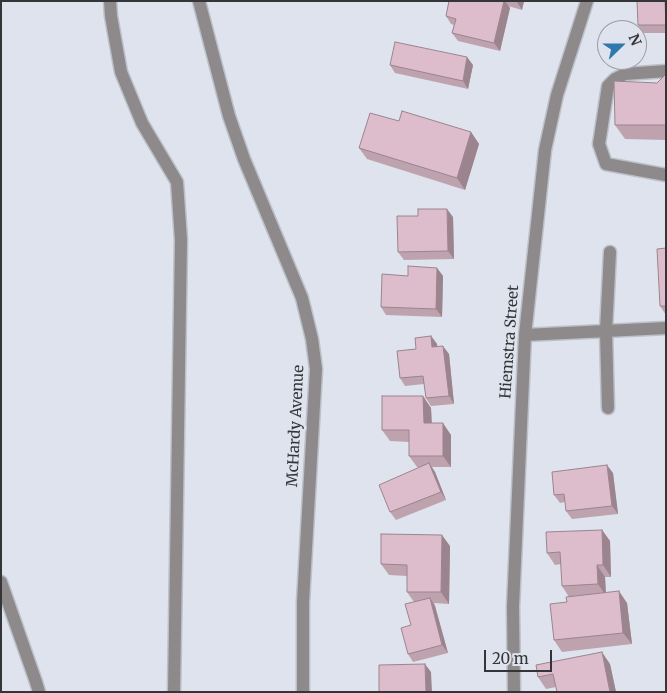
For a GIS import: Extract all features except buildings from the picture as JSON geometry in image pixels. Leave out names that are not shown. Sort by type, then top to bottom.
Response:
[{"type":"street","points":[[110,1],[121,72],[142,123],[177,182],[181,240],[174,692]]},
{"type":"street","name":"McHardy Avenue","points":[[199,1],[229,116],[244,159],[302,298],[312,339],[316,369],[303,602],[303,692]]},
{"type":"street","name":"Hiemstra Street","points":[[514,692],[513,607],[525,335],[545,150],[557,95],[588,1]]},
{"type":"street","points":[[666,71],[625,74],[615,79],[608,86],[599,144],[606,164],[666,175]]},
{"type":"street","points":[[608,408],[606,331],[610,252]]},
{"type":"street","points":[[525,335],[666,328]]},
{"type":"street","points":[[1,582],[39,692]]}]
